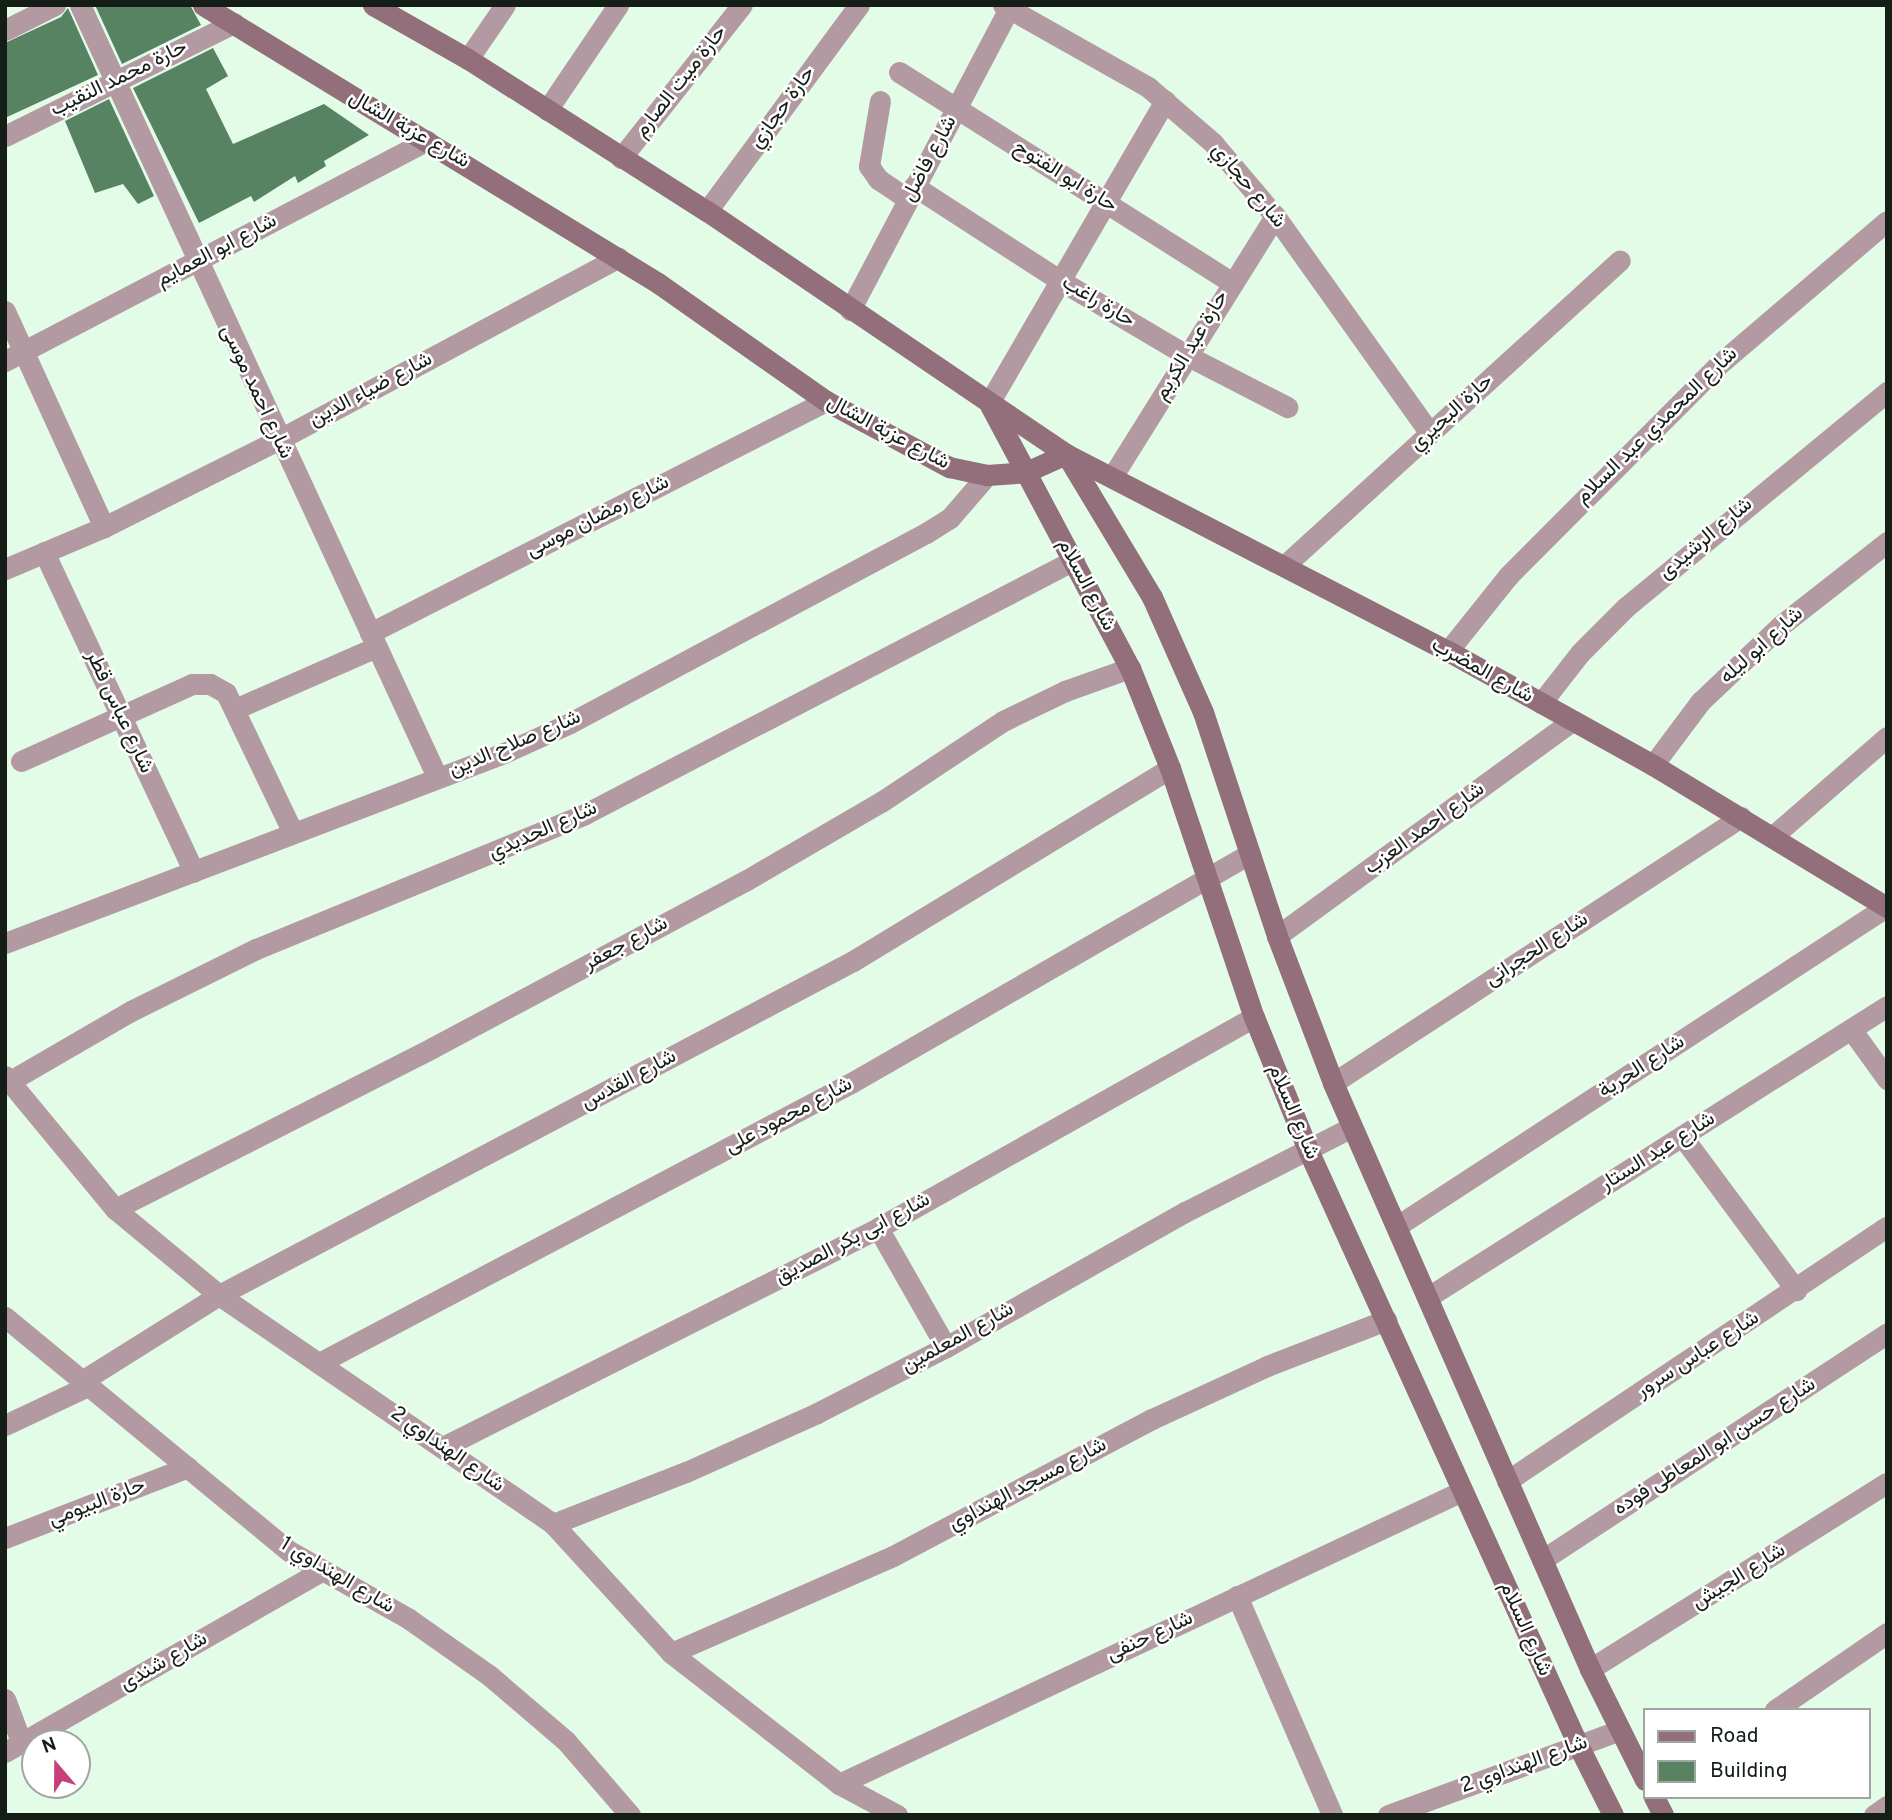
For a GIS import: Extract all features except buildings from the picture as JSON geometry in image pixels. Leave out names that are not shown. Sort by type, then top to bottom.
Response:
[{"type":"street","points":[[5,30],[55,5]]},
{"type":"street","name":"شارع احمد موسى","points":[[80,5],[278,440],[437,777]]},
{"type":"street","name":"شارع عزبة الشال","points":[[203,5],[618,258],[825,401],[949,467],[986,475],[1026,472],[1066,454]]},
{"type":"street","points":[[373,5],[468,59],[707,211],[1066,454]]},
{"type":"street","points":[[468,59],[505,5]]},
{"type":"street","points":[[547,110],[618,5]]},
{"type":"street","name":"حارة ميت الصارم","points":[[621,158],[742,5]]},
{"type":"street","name":"حارة حجازي","points":[[707,211],[859,5]]},
{"type":"street","name":"شارع حجازي","points":[[1006,6],[1165,100],[1213,143],[1275,216],[1430,433]]},
{"type":"street","name":"شارع فاضل","points":[[850,310],[956,109],[1006,6]]},
{"type":"street","name":"حارة محمد النقيب","points":[[5,136],[234,23]]},
{"type":"street","name":"حارة ابو الفتوح","points":[[899,72],[1231,282]]},
{"type":"street","points":[[989,403],[1165,100]]},
{"type":"street","name":"حارة راغب","points":[[880,101],[869,166],[878,179],[911,193],[1186,355],[1287,407]]},
{"type":"street","name":"شارع ابو العمايم","points":[[14,357],[427,140]]},
{"type":"street","name":"حارة عبد الكريم","points":[[1112,477],[1231,282],[1275,216]]},
{"type":"street","name":"شارع المحمدي عبد السلام","points":[[1448,651],[1508,576],[1717,366],[1887,221]]},
{"type":"street","name":"شارع ضياء الدين","points":[[5,569],[104,527],[278,440],[618,258]]},
{"type":"street","name":"حارة البحيري","points":[[1284,566],[1620,260]]},
{"type":"street","points":[[5,311],[14,357],[104,527]]},
{"type":"street","name":"شارع الرشيدى","points":[[1541,703],[1580,653],[1626,607],[1887,392]]},
{"type":"street","name":"شارع رمضان موسى","points":[[235,709],[373,640],[825,401]]},
{"type":"street","name":"شارع السلام","points":[[989,403],[1130,668],[1170,768],[1254,1017],[1308,1150],[1578,1745],[1614,1815]]},
{"type":"street","name":"شارع المضرب","points":[[1066,454],[1448,651],[1653,765],[1886,907]]},
{"type":"street","name":"شارع السلام","points":[[1066,454],[1152,597],[1203,712],[1277,936],[1333,1083],[1590,1669],[1644,1778]]},
{"type":"street","name":"شارع صلاح الدين","points":[[5,943],[194,872],[570,723],[950,518],[986,475]]},
{"type":"street","name":"شارع ابو ليله","points":[[1653,765],[1700,702],[1780,626],[1887,542]]},
{"type":"street","name":"شارع عباس قطر","points":[[44,552],[194,872]]},
{"type":"street","name":"شارع الحديدي","points":[[6,1080],[131,1011],[256,949],[585,814],[1074,560]]},
{"type":"street","name":"شارع جعفر","points":[[115,1209],[432,1048],[745,881],[881,802],[1003,721],[1065,691],[1130,668]]},
{"type":"street","points":[[21,761],[192,684],[210,684],[226,693],[235,709],[293,833]]},
{"type":"street","name":"شارع احمد العزب","points":[[1277,936],[1572,721]]},
{"type":"street","points":[[1773,836],[1887,737]]},
{"type":"street","name":"شارع القدس","points":[[5,1425],[85,1383],[219,1295],[853,961],[1170,768]]},
{"type":"street","name":"شارع الحجرانى","points":[[1333,1083],[1741,817]]},
{"type":"street","name":"شارع محمود على","points":[[319,1363],[851,1083],[1250,855]]},
{"type":"street","name":"شارع الحرية","points":[[1397,1226],[1886,907]]},
{"type":"street","name":"شارع عبد الستار","points":[[1428,1297],[1887,1006]]},
{"type":"street","name":"شارع ابى بكر الصديق","points":[[445,1446],[878,1228],[1254,1017]]},
{"type":"street","points":[[1851,1029],[1887,1079]]},
{"type":"street","name":"شارع الهنداوي 2","points":[[6,1080],[115,1209],[219,1295],[445,1446],[553,1524],[671,1653],[839,1784],[897,1815]]},
{"type":"street","name":"شارع المعلمين","points":[[553,1524],[685,1472],[946,1348],[1185,1212],[1352,1127]]},
{"type":"street","points":[[1682,1136],[1796,1290]]},
{"type":"street","name":"شارع عباس سرور","points":[[1507,1480],[1887,1227]]},
{"type":"street","points":[[878,1228],[946,1348]]},
{"type":"street","name":"شارع الهنداوي 1","points":[[7,1320],[289,1551],[409,1619],[490,1676],[566,1741],[630,1815]]},
{"type":"street","name":"شارع مسجد الهنداوي","points":[[671,1653],[893,1556],[1163,1414],[1267,1366],[1386,1320]]},
{"type":"street","name":"شارع حسن ابو المعاطى فوده","points":[[1542,1560],[1887,1333]]},
{"type":"street","name":"حارة البيومي","points":[[5,1538],[188,1467]]},
{"type":"street","name":"شارع الجيش","points":[[1590,1669],[1887,1483]]},
{"type":"street","name":"شارع حنفى","points":[[839,1784],[1462,1491]]},
{"type":"street","name":"شارع شندى","points":[[14,1748],[321,1570]]},
{"type":"street","points":[[1237,1596],[1332,1815]]},
{"type":"street","points":[[1778,1708],[1887,1633]]},
{"type":"street","points":[[5,1699],[14,1748]]},
{"type":"street","name":"شارع الهنداوي 2","points":[[1388,1815],[1620,1730]]},
{"type":"street","points":[[1655,1799],[1663,1815]]},
{"type":"street","points":[[1874,1815],[1887,1807]]}]
